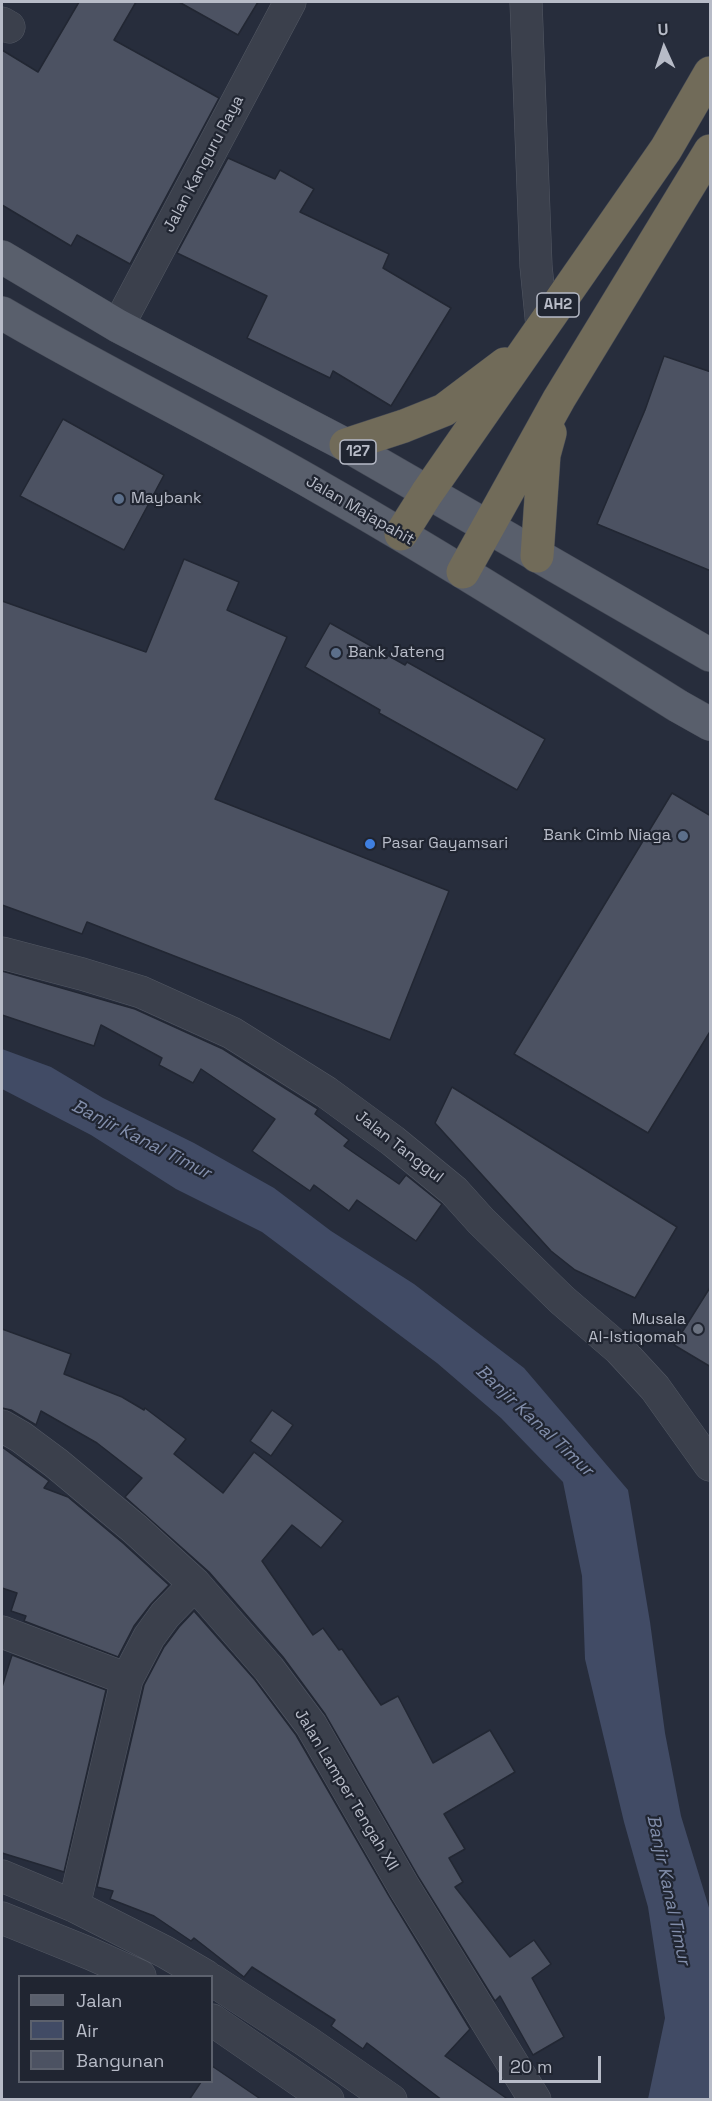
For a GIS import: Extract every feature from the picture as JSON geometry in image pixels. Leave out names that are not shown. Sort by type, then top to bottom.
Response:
[{"type":"highway","name":"AH2","points":[[400,534],[666,149],[711,72]]},
{"type":"highway","points":[[463,572],[559,399],[711,151]]},
{"type":"highway","points":[[346,445],[444,410],[535,337]]},
{"type":"highway","points":[[537,556],[543,455],[559,399]]},
{"type":"main road","name":"127","points":[[2,257],[118,326],[346,445],[711,655]]},
{"type":"main road","name":"Jalan Majapahit","points":[[2,313],[69,352],[318,486],[711,724]]},
{"type":"street","name":"Jalan Kanguru Raya","points":[[118,326],[290,2]]},
{"type":"street","points":[[526,2],[536,266],[535,337]]},
{"type":"street","name":"Jalan Tanggul","points":[[2,953],[141,992],[232,1033],[336,1099],[393,1141],[454,1191],[481,1221],[562,1300],[619,1349],[655,1388],[711,1465]]},
{"type":"street","name":"Jalan Lamper Tengah XII","points":[[2,1426],[56,1463],[135,1529],[195,1584],[269,1669],[311,1725],[404,1887],[535,2100]]},
{"type":"street","points":[[74,1906],[127,1679],[149,1637],[165,1615],[195,1584]]},
{"type":"street","points":[[2,1632],[127,1679]]},
{"type":"street","points":[[2,1876],[74,1906],[165,1952],[203,1975]]},
{"type":"street","points":[[2,1918],[136,1975]]},
{"type":"street","points":[[213,1981],[391,2100]]},
{"type":"street","points":[[213,2021],[328,2100]]},
{"type":"water","name":"Banjir Kanal Timur","points":[[2,1049],[51,1067],[103,1098],[194,1143],[274,1188],[331,1231],[414,1284],[524,1368],[628,1490],[650,1622],[665,1733],[681,1816],[710,1911],[710,2099],[648,2099],[665,2018],[648,1907],[624,1822],[585,1659],[582,1576],[563,1482],[501,1418],[437,1363],[262,1232],[176,1189],[91,1135],[2,1089]]},
{"type":"building","points":[[79,2],[136,2],[114,40],[219,98],[130,264],[77,235],[71,246],[2,205],[2,50],[38,72]]},
{"type":"building","points":[[179,2],[258,2],[238,35]]},
{"type":"building","points":[[228,158],[275,179],[280,170],[314,189],[300,212],[389,254],[383,268],[451,308],[391,406],[333,371],[330,378],[247,338],[267,296],[177,253]]},
{"type":"building","points":[[664,356],[711,372],[711,571],[597,524],[645,410]]},
{"type":"building","points":[[63,419],[164,475],[124,550],[20,496]]},
{"type":"building","points":[[184,559],[239,582],[227,610],[287,637],[215,799],[449,891],[390,1040],[87,922],[82,934],[2,905],[2,601],[146,652]]},
{"type":"building","points":[[330,623],[405,665],[407,662],[545,739],[517,790],[379,713],[380,710],[305,667]]},
{"type":"building","points":[[672,793],[711,816],[711,1030],[648,1133],[514,1054]]},
{"type":"building","points":[[2,971],[135,1009],[223,1049],[318,1109],[315,1114],[349,1140],[344,1146],[399,1184],[406,1175],[442,1204],[416,1241],[357,1200],[349,1211],[314,1185],[310,1191],[252,1151],[275,1119],[201,1069],[193,1083],[159,1065],[162,1058],[101,1025],[94,1046],[2,1015]]},
{"type":"building","points":[[452,1087],[677,1227],[635,1298],[575,1270],[551,1251],[435,1123]]},
{"type":"building","name":"Musala Al-Istiqomah","points":[[711,1286],[711,1367],[674,1345]]},
{"type":"building","points":[[2,1329],[71,1354],[64,1374],[122,1397],[144,1410],[145,1408],[186,1439],[174,1454],[223,1493],[254,1452],[343,1521],[321,1548],[292,1525],[262,1561],[313,1635],[323,1628],[339,1650],[342,1649],[381,1705],[398,1696],[433,1763],[490,1730],[515,1772],[444,1814],[465,1849],[449,1858],[463,1882],[455,1887],[510,1957],[534,1940],[551,1964],[532,1978],[564,2037],[533,2055],[500,1996],[495,2001],[419,1878],[325,1714],[283,1657],[209,1572],[125,1497],[142,1478],[97,1443],[41,1411],[36,1425],[11,1410],[2,1408]]},
{"type":"building","points":[[272,1410],[293,1425],[271,1456],[250,1441]]},
{"type":"building","points":[[2,1447],[49,1481],[44,1488],[68,1497],[169,1585],[134,1626],[118,1657],[24,1621],[26,1616],[11,1611],[17,1593],[2,1588]]},
{"type":"building","points":[[194,1611],[255,1680],[296,1735],[389,1896],[470,2029],[445,2056],[509,2100],[442,2100],[367,2043],[363,2049],[331,2026],[335,2020],[252,1967],[244,1977],[194,1938],[191,1941],[154,1916],[110,1899],[113,1891],[97,1887],[144,1685],[164,1647]]},
{"type":"building","points":[[12,1655],[106,1690],[64,1872],[2,1853],[2,1687]]},
{"type":"building","points":[[213,2067],[262,2100],[189,2100],[200,2083],[213,2083]]},
{"type":"place","name":"Maybank","points":[[119,499]]},
{"type":"place","name":"Bank Jateng","points":[[336,653]]},
{"type":"place","name":"Bank Cimb Niaga","points":[[683,836]]},
{"type":"place","name":"Pasar Gayamsari","points":[[370,844]]},
{"type":"place","name":"Musala Al-Istiqomah","points":[[698,1329]]}]
